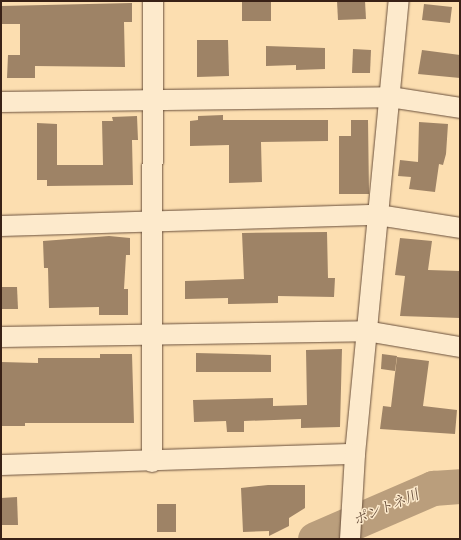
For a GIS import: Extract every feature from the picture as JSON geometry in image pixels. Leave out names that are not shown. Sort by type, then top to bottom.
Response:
[{"type":"street","points":[[152,462],[153,1]]},
{"type":"street","points":[[350,539],[355,454],[366,331],[399,1]]},
{"type":"street","points":[[1,102],[390,96],[460,108]]},
{"type":"street","points":[[1,226],[378,215],[460,228]]},
{"type":"street","points":[[1,337],[366,331],[460,347]]},
{"type":"street","points":[[1,465],[152,462],[355,454]]},
{"type":"building","points":[[242,1],[271,1],[271,21],[242,21]]},
{"type":"building","points":[[337,1],[365,1],[366,19],[338,20]]},
{"type":"building","points":[[132,3],[132,22],[124,22],[125,67],[35,66],[35,78],[7,78],[8,55],[20,55],[20,24],[1,24],[1,6]]},
{"type":"building","points":[[424,4],[452,7],[450,23],[422,20]]},
{"type":"building","points":[[197,40],[228,40],[229,76],[197,77]]},
{"type":"building","points":[[266,46],[325,48],[325,69],[296,70],[296,65],[266,66]]},
{"type":"building","points":[[353,49],[371,50],[370,73],[352,73]]},
{"type":"building","points":[[422,50],[460,55],[460,78],[418,74]]},
{"type":"building","points":[[223,115],[223,120],[328,120],[328,141],[261,142],[262,182],[229,183],[229,145],[190,146],[190,121],[198,120],[198,116]]},
{"type":"building","points":[[137,116],[138,140],[132,140],[133,185],[47,186],[47,180],[37,180],[37,123],[57,124],[57,165],[103,165],[102,121],[113,121],[112,117]]},
{"type":"building","points":[[351,120],[368,120],[369,194],[339,194],[339,136],[351,136]]},
{"type":"building","points":[[419,122],[448,124],[446,154],[443,165],[439,164],[435,192],[409,189],[411,177],[398,176],[400,160],[418,162]]},
{"type":"building","points":[[327,232],[328,278],[335,278],[334,297],[278,296],[278,303],[228,304],[228,298],[185,299],[185,281],[244,279],[242,233]]},
{"type":"building","points":[[109,236],[130,238],[130,255],[126,255],[124,289],[128,289],[128,315],[99,315],[99,307],[49,308],[48,268],[44,268],[43,241]]},
{"type":"building","points":[[400,238],[432,241],[428,270],[460,271],[460,318],[400,316],[405,276],[395,275]]},
{"type":"building","points":[[1,287],[17,287],[18,309],[1,309]]},
{"type":"building","points":[[342,349],[340,427],[301,428],[301,419],[244,421],[244,432],[227,432],[226,421],[194,422],[193,400],[273,398],[273,406],[307,405],[306,350]]},
{"type":"building","points":[[196,353],[271,355],[271,372],[196,372]]},
{"type":"building","points":[[100,354],[132,354],[134,423],[25,423],[25,426],[1,426],[1,362],[38,363],[38,358],[100,358]]},
{"type":"building","points":[[382,354],[397,356],[395,371],[381,369]]},
{"type":"building","points":[[397,357],[429,361],[423,406],[457,410],[455,434],[380,429],[383,406],[391,407]]},
{"type":"building","points":[[268,485],[305,485],[305,508],[289,518],[289,526],[269,536],[269,531],[243,532],[241,488]]},
{"type":"building","points":[[17,497],[18,525],[1,525],[1,498]]},
{"type":"building","points":[[157,504],[176,504],[176,532],[157,532]]},
{"type":"waterway","name":"ポントネ川","points":[[315,539],[433,488],[460,486]]}]
